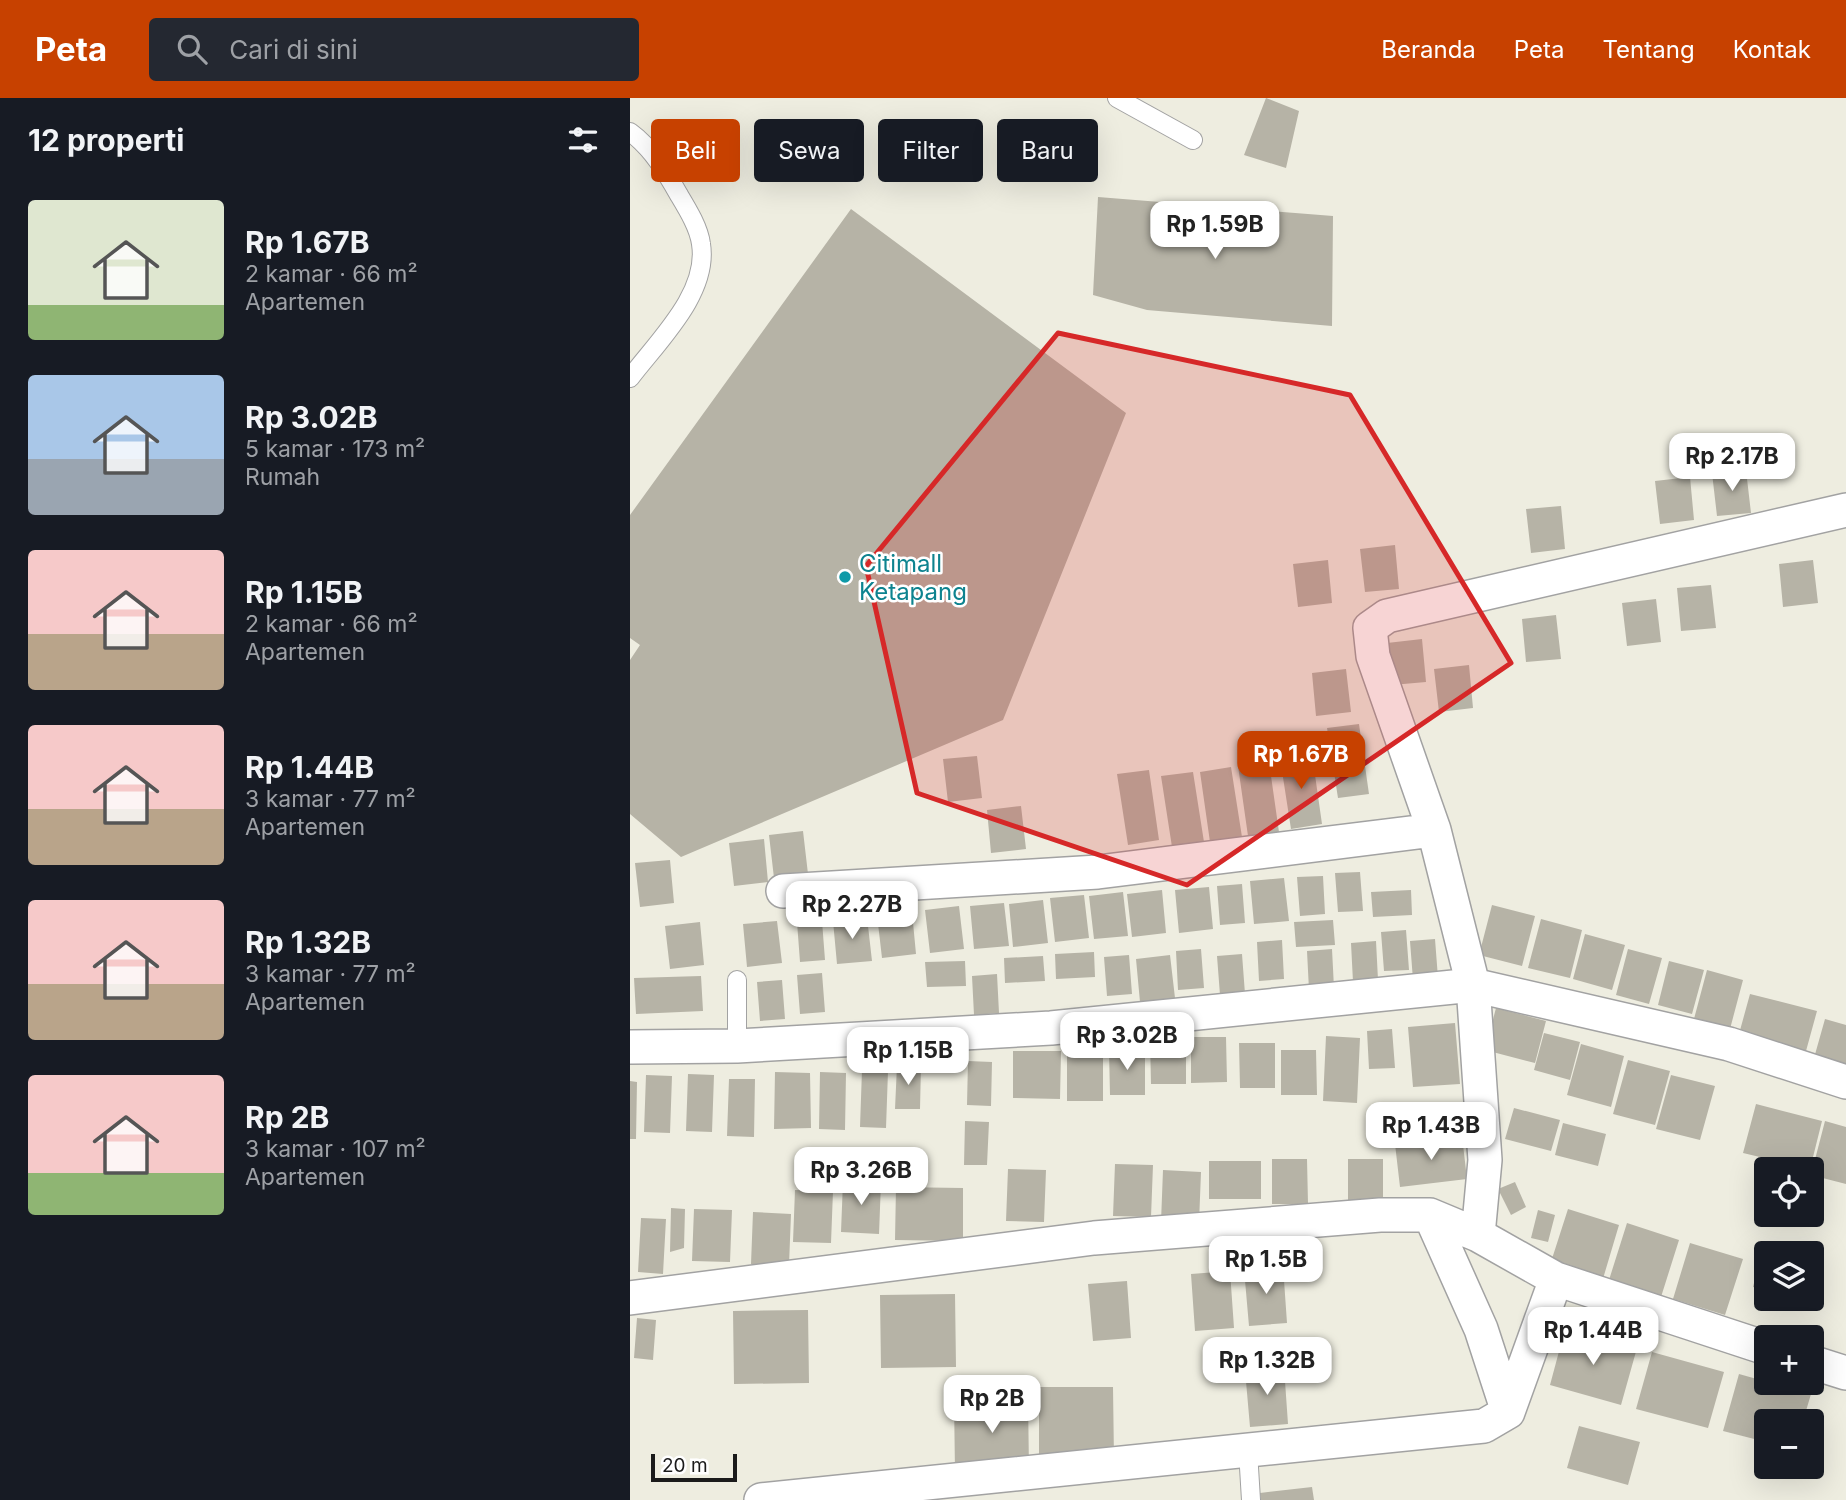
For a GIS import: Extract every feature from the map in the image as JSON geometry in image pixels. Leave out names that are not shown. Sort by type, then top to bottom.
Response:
[{"type":"street","points":[[1478,1235],[1485,1160],[1473,985],[1434,830],[1373,656],[1370,628],[1387,616],[1846,510]]},
{"type":"street","points":[[783,891],[1098,872],[1434,830]]},
{"type":"street","points":[[630,1047],[737,1046],[1051,1028],[1473,985],[1729,1044],[1846,1082]]},
{"type":"street","points":[[630,1298],[1094,1238],[1380,1215],[1430,1215],[1478,1235],[1556,1279],[1754,1344]]},
{"type":"street","points":[[1430,1215],[1481,1329],[1508,1412]]},
{"type":"street","points":[[761,1500],[1484,1426],[1508,1412],[1556,1279]]},
{"type":"street","points":[[1824,1366],[1846,1373]]},
{"type":"lane","points":[[1117,98],[1193,140]]},
{"type":"lane","points":[[630,132],[661,163],[687,209],[701,243],[702,270],[696,291],[630,378]]},
{"type":"lane","points":[[737,980],[737,1046]]},
{"type":"lane","points":[[1248,1451],[1251,1500]]},
{"type":"highlighted area","points":[[1058,333],[1350,395],[1511,663],[1187,885],[917,793],[866,566]]},
{"type":"building","points":[[1266,98],[1299,111],[1286,168],[1244,155]]},
{"type":"building","points":[[1098,197],[1333,216],[1332,326],[1147,310],[1093,295]]},
{"type":"building","name":"Citimall Ketapang","points":[[851,209],[1126,413],[1003,720],[681,857],[630,814],[630,660],[640,645],[630,638],[630,515]]},
{"type":"building","points":[[1746,470],[1751,513],[1717,516],[1712,473]]},
{"type":"building","points":[[1690,477],[1694,520],[1660,524],[1655,481]]},
{"type":"building","points":[[1561,506],[1565,549],[1531,553],[1526,509]]},
{"type":"building","points":[[1395,545],[1399,589],[1365,592],[1360,549]]},
{"type":"building","points":[[1328,560],[1332,603],[1298,607],[1293,564]]},
{"type":"building","points":[[1813,560],[1818,603],[1783,607],[1779,564]]},
{"type":"building","points":[[1711,585],[1716,628],[1681,631],[1677,588]]},
{"type":"building","points":[[1656,599],[1661,642],[1627,646],[1622,603]]},
{"type":"building","points":[[1556,615],[1561,659],[1526,662],[1522,619]]},
{"type":"building","points":[[1422,639],[1426,682],[1392,685],[1387,643]]},
{"type":"building","points":[[1469,665],[1473,708],[1439,712],[1434,669]]},
{"type":"building","points":[[1346,669],[1351,712],[1316,716],[1312,673]]},
{"type":"building","points":[[1359,724],[1369,794],[1338,798],[1327,728]]},
{"type":"building","points":[[1312,754],[1322,824],[1291,829],[1280,758]]},
{"type":"building","points":[[977,756],[982,798],[948,802],[943,759]]},
{"type":"building","points":[[1269,762],[1279,832],[1248,836],[1238,766]]},
{"type":"building","points":[[1231,767],[1242,837],[1210,842],[1200,772]]},
{"type":"building","points":[[1149,770],[1159,840],[1128,845],[1117,774]]},
{"type":"building","points":[[1193,772],[1204,842],[1172,847],[1161,776]]},
{"type":"building","points":[[1021,806],[1026,849],[991,853],[987,810]]},
{"type":"building","points":[[803,831],[808,874],[774,878],[769,835]]},
{"type":"building","points":[[764,839],[768,882],[734,886],[729,843]]},
{"type":"building","points":[[670,860],[674,903],[640,907],[635,863]]},
{"type":"building","points":[[1360,872],[1363,911],[1338,912],[1335,873]]},
{"type":"building","points":[[1323,876],[1325,914],[1300,916],[1297,877]]},
{"type":"building","points":[[1284,878],[1289,921],[1254,924],[1250,881]]},
{"type":"building","points":[[1242,884],[1245,923],[1220,925],[1217,886]]},
{"type":"building","points":[[1209,887],[1213,929],[1179,933],[1175,890]]},
{"type":"building","points":[[1162,890],[1166,933],[1132,937],[1127,894]]},
{"type":"building","points":[[1411,890],[1412,915],[1373,917],[1371,892]]},
{"type":"building","points":[[1123,892],[1128,936],[1094,939],[1089,896]]},
{"type":"building","points":[[1084,895],[1089,938],[1055,942],[1050,898]]},
{"type":"building","points":[[1043,900],[1048,943],[1013,947],[1009,904]]},
{"type":"building","points":[[1004,903],[1009,946],[974,949],[970,906]]},
{"type":"building","points":[[1492,905],[1535,916],[1522,966],[1479,955]]},
{"type":"building","points":[[959,906],[964,949],[930,953],[925,910]]},
{"type":"building","points":[[912,912],[916,954],[882,958],[877,915]]},
{"type":"building","points":[[867,917],[872,961],[837,964],[833,921]]},
{"type":"building","points":[[1541,919],[1582,930],[1570,978],[1528,968]]},
{"type":"building","points":[[1333,920],[1335,945],[1296,947],[1294,922]]},
{"type":"building","points":[[777,921],[782,963],[747,967],[743,924]]},
{"type":"building","points":[[822,921],[825,960],[800,962],[797,922]]},
{"type":"building","points":[[700,922],[704,965],[670,969],[665,926]]},
{"type":"building","points":[[1406,930],[1409,970],[1384,971],[1381,932]]},
{"type":"building","points":[[1585,934],[1625,945],[1612,990],[1573,979]]},
{"type":"building","points":[[1435,939],[1438,978],[1413,980],[1410,941]]},
{"type":"building","points":[[1282,940],[1284,979],[1259,981],[1257,942]]},
{"type":"building","points":[[1376,941],[1378,980],[1353,982],[1351,943]]},
{"type":"building","points":[[1201,949],[1204,988],[1178,990],[1176,951]]},
{"type":"building","points":[[1332,949],[1334,988],[1309,990],[1307,951]]},
{"type":"building","points":[[1628,949],[1662,958],[1649,1004],[1616,995]]},
{"type":"building","points":[[1094,952],[1095,977],[1056,979],[1055,954]]},
{"type":"building","points":[[1242,954],[1245,994],[1220,995],[1217,956]]},
{"type":"building","points":[[1129,955],[1132,994],[1107,996],[1104,957]]},
{"type":"building","points":[[1170,955],[1175,998],[1140,1002],[1136,959]]},
{"type":"building","points":[[1043,956],[1045,981],[1005,983],[1004,958]]},
{"type":"building","points":[[965,961],[966,986],[927,987],[925,962]]},
{"type":"building","points":[[1669,961],[1704,970],[1692,1014],[1658,1005]]},
{"type":"building","points":[[1707,970],[1743,980],[1730,1029],[1694,1019]]},
{"type":"building","points":[[822,973],[825,1012],[800,1014],[797,975]]},
{"type":"building","points":[[997,974],[999,1013],[974,1015],[972,976]]},
{"type":"building","points":[[701,976],[703,1011],[636,1014],[634,978]]},
{"type":"building","points":[[782,980],[785,1019],[760,1021],[757,982]]},
{"type":"building","points":[[1750,994],[1817,1011],[1806,1051],[1739,1034]]},
{"type":"building","points":[[1496,1008],[1546,1021],[1535,1063],[1485,1050]]},
{"type":"building","points":[[1825,1019],[1846,1025],[1846,1066],[1814,1058]]},
{"type":"building","points":[[1455,1023],[1460,1084],[1413,1087],[1408,1027]]},
{"type":"building","points":[[1392,1029],[1395,1068],[1369,1069],[1367,1031]]},
{"type":"building","points":[[1544,1033],[1580,1042],[1570,1080],[1534,1070]]},
{"type":"building","points":[[1326,1036],[1360,1038],[1357,1103],[1323,1101]]},
{"type":"building","points":[[1191,1037],[1226,1037],[1227,1082],[1191,1083]]},
{"type":"building","points":[[1150,1039],[1186,1039],[1186,1084],[1151,1084]]},
{"type":"building","points":[[1239,1043],[1275,1043],[1275,1088],[1240,1088]]},
{"type":"building","points":[[1581,1044],[1624,1056],[1611,1107],[1567,1095]]},
{"type":"building","points":[[1109,1050],[1145,1050],[1145,1095],[1110,1095]]},
{"type":"building","points":[[1281,1050],[1316,1050],[1317,1095],[1281,1095]]},
{"type":"building","points":[[1013,1051],[1061,1051],[1060,1099],[1013,1098]]},
{"type":"building","points":[[1067,1056],[1103,1056],[1103,1101],[1067,1101]]},
{"type":"building","points":[[1628,1060],[1670,1071],[1655,1125],[1613,1114]]},
{"type":"building","points":[[968,1061],[992,1062],[991,1106],[967,1105]]},
{"type":"building","points":[[897,1065],[921,1065],[920,1109],[895,1109]]},
{"type":"building","points":[[862,1070],[888,1071],[886,1128],[860,1127]]},
{"type":"building","points":[[775,1072],[810,1073],[811,1128],[774,1129]]},
{"type":"building","points":[[820,1072],[846,1073],[845,1130],[819,1129]]},
{"type":"building","points":[[688,1074],[714,1075],[712,1132],[686,1131]]},
{"type":"building","points":[[646,1075],[672,1076],[670,1133],[644,1132]]},
{"type":"building","points":[[1671,1075],[1715,1086],[1700,1140],[1656,1129]]},
{"type":"building","points":[[729,1079],[755,1079],[754,1137],[727,1136]]},
{"type":"building","points":[[630,1081],[637,1082],[636,1139],[630,1139]]},
{"type":"building","points":[[1756,1104],[1822,1121],[1813,1157],[1760,1157],[1743,1153]]},
{"type":"building","points":[[1514,1108],[1560,1120],[1551,1151],[1505,1139]]},
{"type":"building","points":[[965,1121],[989,1122],[987,1165],[964,1165]]},
{"type":"building","points":[[1825,1121],[1846,1127],[1846,1184],[1824,1178],[1824,1157],[1816,1157]]},
{"type":"building","points":[[1563,1123],[1606,1134],[1598,1166],[1555,1155]]},
{"type":"building","points":[[1462,1136],[1467,1179],[1400,1187],[1395,1144]]},
{"type":"building","points":[[1272,1159],[1307,1159],[1308,1204],[1272,1204]]},
{"type":"building","points":[[1348,1159],[1383,1159],[1383,1204],[1348,1204]]},
{"type":"building","points":[[1209,1161],[1261,1161],[1261,1199],[1209,1199]]},
{"type":"building","points":[[1115,1164],[1153,1165],[1151,1217],[1113,1216]]},
{"type":"building","points":[[1008,1169],[1046,1170],[1044,1222],[1006,1221]]},
{"type":"building","points":[[1163,1170],[1201,1172],[1199,1223],[1161,1222]]},
{"type":"building","points":[[843,1181],[881,1182],[879,1234],[841,1232]]},
{"type":"building","points":[[1515,1182],[1526,1207],[1511,1215],[1498,1189]]},
{"type":"building","points":[[896,1187],[963,1188],[963,1241],[895,1240]]},
{"type":"building","points":[[795,1190],[833,1191],[831,1243],[793,1242]]},
{"type":"building","points":[[671,1208],[685,1209],[684,1248],[670,1252]]},
{"type":"building","points":[[694,1209],[732,1210],[730,1262],[692,1261]]},
{"type":"building","points":[[1568,1209],[1619,1225],[1602,1282],[1550,1265]]},
{"type":"building","points":[[1538,1210],[1555,1215],[1548,1242],[1531,1238]]},
{"type":"building","points":[[753,1212],[791,1214],[789,1265],[751,1264]]},
{"type":"building","points":[[641,1218],[666,1219],[663,1274],[638,1272]]},
{"type":"building","points":[[1627,1223],[1679,1240],[1661,1297],[1609,1280]]},
{"type":"building","points":[[1690,1243],[1743,1259],[1725,1315],[1673,1299]]},
{"type":"building","points":[[1283,1266],[1287,1323],[1249,1326],[1244,1269]]},
{"type":"building","points":[[1230,1271],[1234,1328],[1195,1331],[1191,1274]]},
{"type":"building","points":[[1127,1281],[1131,1338],[1093,1341],[1088,1284]]},
{"type":"building","points":[[955,1294],[956,1367],[881,1368],[880,1295]]},
{"type":"building","points":[[808,1310],[809,1383],[734,1384],[733,1311]]},
{"type":"building","points":[[637,1318],[656,1320],[653,1360],[634,1358]]},
{"type":"building","points":[[1565,1329],[1637,1348],[1621,1405],[1550,1385]]},
{"type":"building","points":[[1652,1352],[1724,1372],[1708,1428],[1636,1409]]},
{"type":"building","points":[[1284,1367],[1288,1424],[1250,1427],[1245,1370]]},
{"type":"building","points":[[1739,1374],[1754,1378],[1754,1395],[1811,1395],[1807,1409],[1754,1409],[1754,1439],[1723,1431]]},
{"type":"building","points":[[1039,1387],[1113,1387],[1114,1460],[1039,1460]]},
{"type":"building","points":[[1028,1398],[1029,1471],[955,1472],[954,1400]]},
{"type":"building","points":[[1579,1426],[1640,1442],[1628,1485],[1567,1468]]},
{"type":"building","points":[[1312,1487],[1314,1500],[1261,1500],[1260,1493]]},
{"type":"place","name":"Citimall Ketapang","points":[[845,577]]}]
